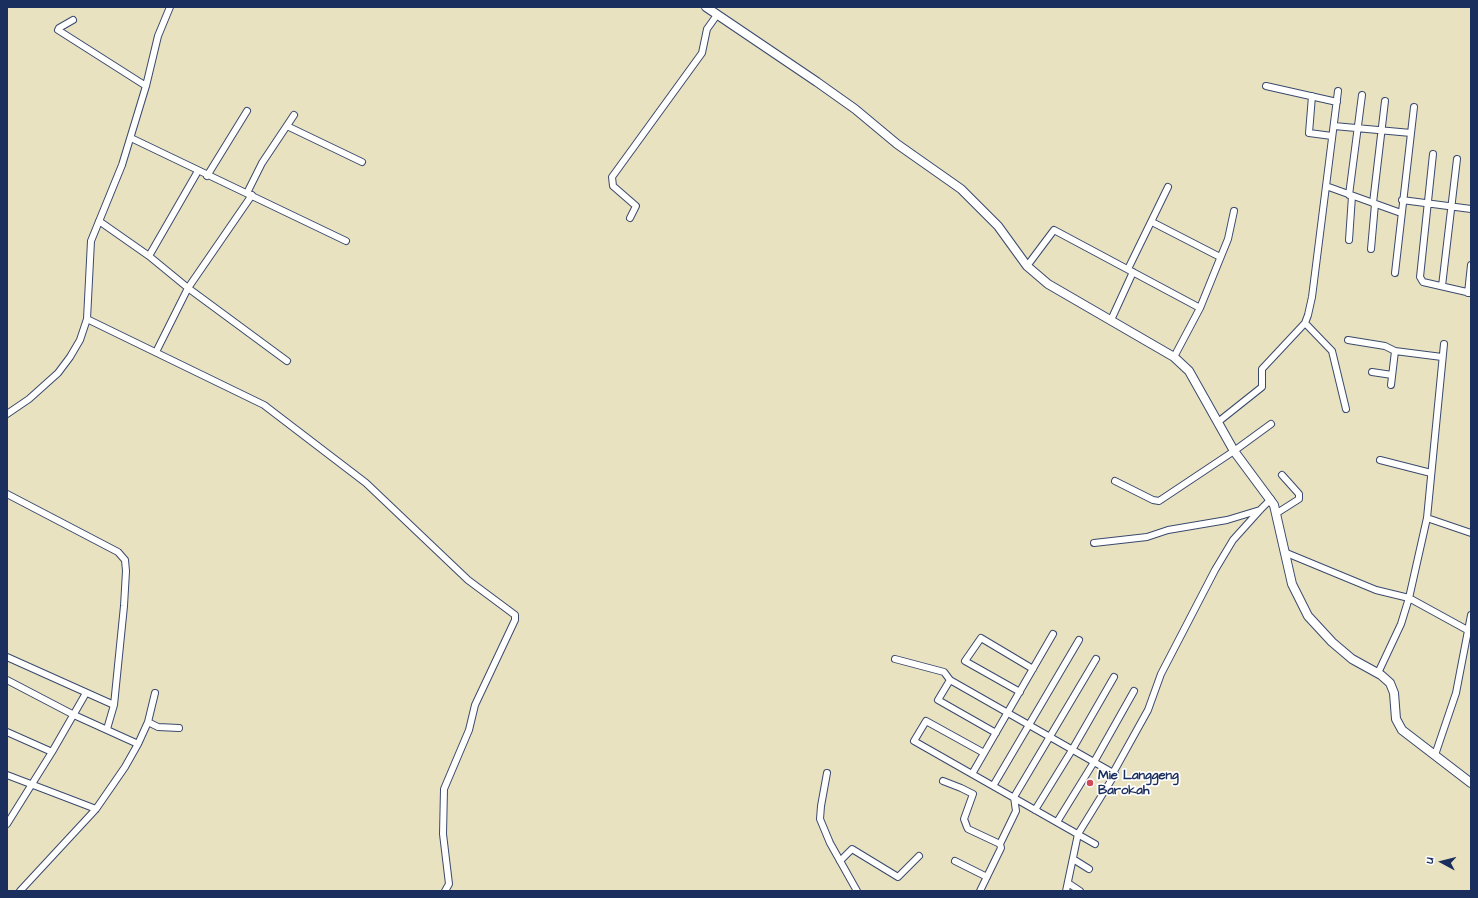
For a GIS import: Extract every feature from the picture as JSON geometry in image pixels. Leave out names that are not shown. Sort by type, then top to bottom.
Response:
[{"type":"main road","points":[[706,7],[836,96],[897,144],[961,189],[994,222],[1027,266],[1048,284],[1174,356],[1189,371],[1234,451],[1271,499],[1277,513],[1284,552],[1296,595],[1313,623],[1352,658],[1386,678],[1392,686],[1399,725],[1402,730],[1471,782]]},
{"type":"street","points":[[7,414],[29,399],[58,373],[80,340],[87,318],[91,241],[122,165],[146,86],[158,36],[170,7]]},
{"type":"street","points":[[630,218],[636,206],[613,186],[612,177],[702,52],[707,28],[717,14]]},
{"type":"street","points":[[72,20],[58,30],[146,86]]},
{"type":"street","points":[[1266,86],[1337,102]]},
{"type":"street","points":[[1218,422],[1262,387],[1262,369],[1305,323],[1312,297],[1338,91]]},
{"type":"street","points":[[1349,240],[1351,195],[1362,94]]},
{"type":"street","points":[[1312,96],[1309,133],[1332,136]]},
{"type":"street","points":[[1371,249],[1374,204],[1385,101]]},
{"type":"street","points":[[1394,273],[1414,107]]},
{"type":"street","points":[[207,176],[247,111]]},
{"type":"street","points":[[156,352],[188,288],[250,194],[262,163],[294,115]]},
{"type":"street","points":[[287,126],[362,162]]},
{"type":"street","points":[[1334,126],[1410,133]]},
{"type":"street","points":[[131,138],[207,176],[250,194],[346,241]]},
{"type":"street","points":[[1433,154],[1420,277],[1423,282],[1470,293],[1471,265]]},
{"type":"street","points":[[1442,286],[1457,159]]},
{"type":"street","points":[[149,256],[198,171]]},
{"type":"street","points":[[1326,186],[1401,213]]},
{"type":"street","points":[[1111,320],[1130,270],[1168,187]]},
{"type":"street","points":[[1402,200],[1471,209]]},
{"type":"street","points":[[1174,356],[1200,308],[1228,239],[1234,211]]},
{"type":"street","points":[[99,220],[287,361]]},
{"type":"street","points":[[1152,222],[1220,257]]},
{"type":"street","points":[[1027,266],[1054,230],[1200,308]]},
{"type":"street","points":[[87,318],[264,406],[366,483],[468,580],[515,615],[515,620],[475,705],[469,730],[444,789],[443,834],[449,884],[445,891]]},
{"type":"street","points":[[1305,323],[1332,351],[1346,408]]},
{"type":"street","points":[[1348,340],[1386,346],[1395,351],[1442,357]]},
{"type":"street","points":[[1378,673],[1401,624],[1409,598],[1426,518],[1444,344]]},
{"type":"street","points":[[1391,385],[1395,351]]},
{"type":"street","points":[[1372,372],[1392,375]]},
{"type":"street","points":[[1115,481],[1153,500],[1158,501],[1272,424]]},
{"type":"street","points":[[1380,460],[1431,473]]},
{"type":"street","points":[[1277,513],[1298,501],[1300,497],[1282,475]]},
{"type":"street","points":[[7,494],[28,507],[118,552],[125,560],[126,571],[124,606],[114,705],[107,729]]},
{"type":"street","points":[[1066,891],[1078,834],[1115,774],[1113,773],[1148,710],[1161,674],[1215,570],[1233,540],[1271,499]]},
{"type":"street","points":[[1094,543],[1147,537],[1168,530],[1227,520],[1260,510]]},
{"type":"street","points":[[1426,518],[1471,533]]},
{"type":"street","points":[[1284,552],[1376,590],[1409,598],[1470,631]]},
{"type":"street","points":[[1435,755],[1456,693],[1470,631],[1471,615]]},
{"type":"street","points":[[972,774],[1053,634]]},
{"type":"street","points":[[1020,692],[965,661],[981,638],[1033,669]]},
{"type":"street","points":[[993,786],[1079,640]]},
{"type":"street","points":[[7,657],[114,705]]},
{"type":"street","points":[[895,659],[944,672],[950,680],[1113,773]]},
{"type":"street","points":[[980,891],[1000,853],[1000,844],[1016,811],[1017,807],[1014,797],[1096,659]]},
{"type":"street","points":[[1035,810],[1114,677]]},
{"type":"street","points":[[7,680],[74,715],[138,744]]},
{"type":"street","points":[[950,680],[938,700],[996,733]]},
{"type":"street","points":[[1057,822],[1094,762],[1134,691]]},
{"type":"street","points":[[7,824],[52,752],[86,693]]},
{"type":"street","points":[[20,891],[96,809],[125,767],[148,722],[155,693]]},
{"type":"street","points":[[148,722],[158,727],[179,728]]},
{"type":"street","points":[[984,753],[926,722],[914,741],[1095,844]]},
{"type":"street","points":[[7,732],[52,752]]},
{"type":"street","points":[[827,773],[820,806],[820,819],[830,843],[857,891]]},
{"type":"street","points":[[7,775],[96,809]]},
{"type":"street","points":[[943,782],[973,794],[964,820],[967,826],[973,832],[1000,844]]},
{"type":"street","points":[[840,861],[852,849],[896,877],[901,876],[919,856]]},
{"type":"street","points":[[1073,860],[1089,869]]},
{"type":"street","points":[[955,862],[987,877]]},
{"type":"street","points":[[1068,883],[1080,891]]},
{"type":"place","name":"Mie Langgeng Barokah","points":[[1090,783]]}]
